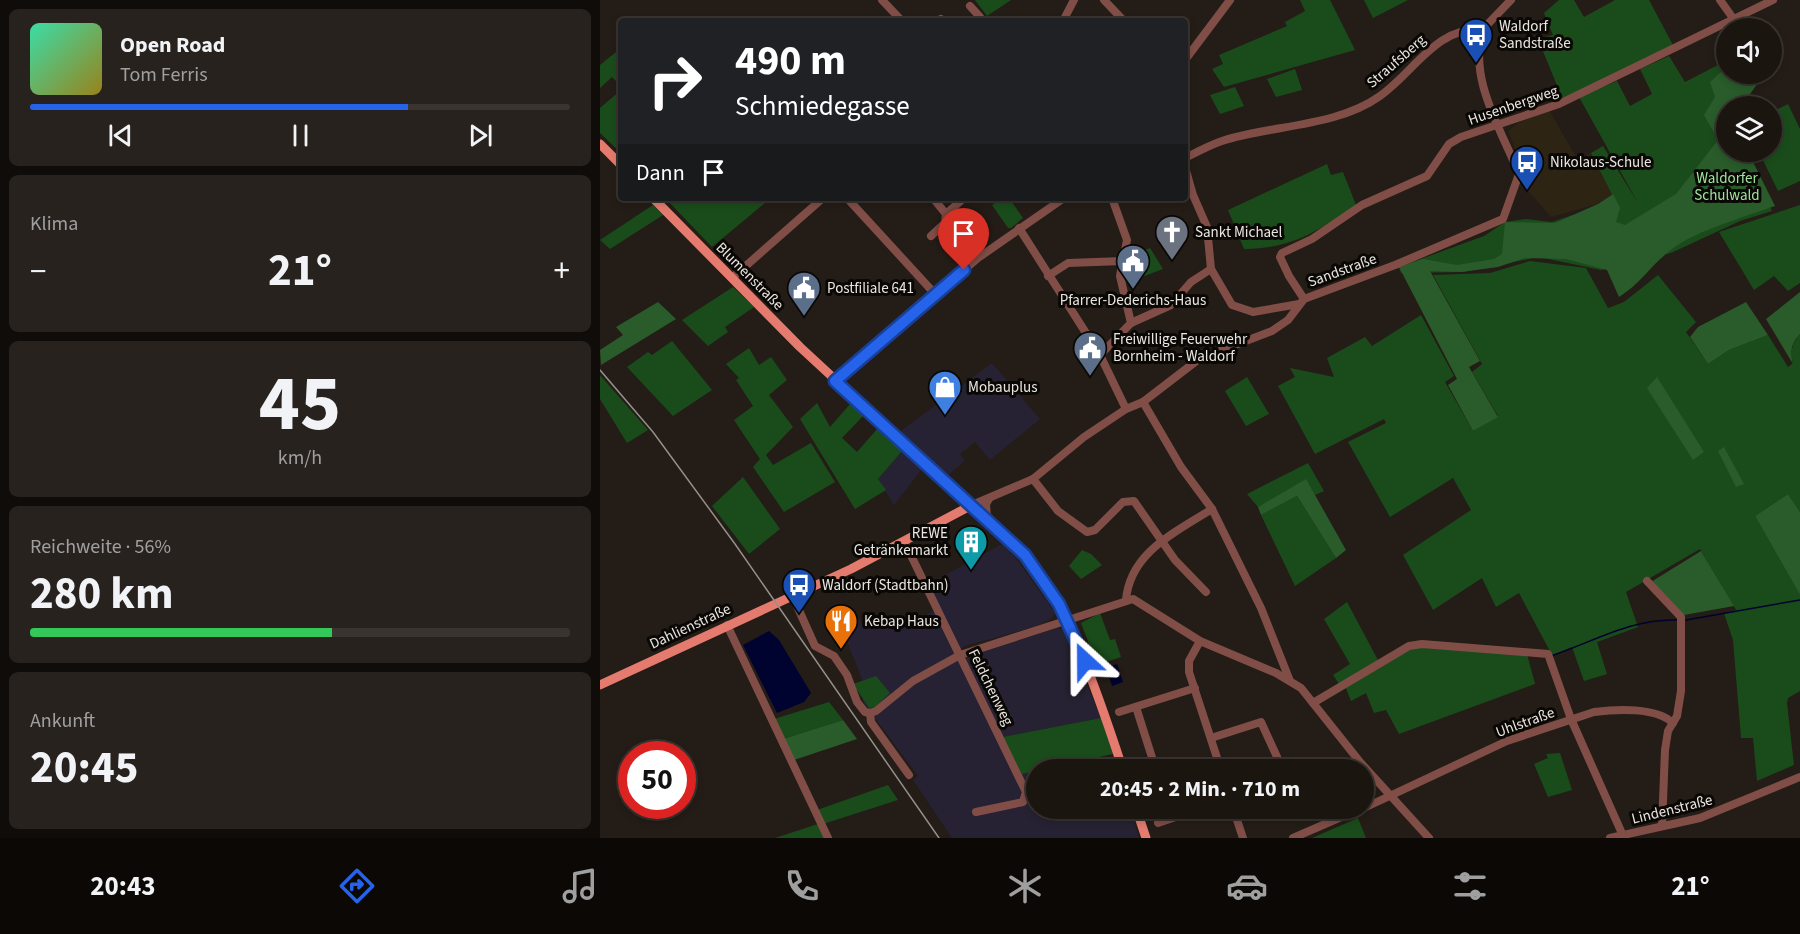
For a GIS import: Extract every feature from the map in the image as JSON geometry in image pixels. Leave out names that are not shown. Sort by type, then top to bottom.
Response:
[{"type":"main road","points":[[600,144],[618,162]]},
{"type":"main road","name":"Blumenstraße","points":[[656,201],[835,381],[1025,555],[1052,593],[1066,620],[1094,681],[1119,759]]},
{"type":"main road","points":[[952,514],[956,507],[953,490]]},
{"type":"main road","name":"Dahlienstraße","points":[[600,685],[727,625],[793,597],[972,505]]},
{"type":"main road","points":[[1140,819],[1146,838]]},
{"type":"street","points":[[882,0],[899,18]]},
{"type":"street","points":[[1065,18],[1074,0]]},
{"type":"street","points":[[1104,0],[1122,18]]},
{"type":"street","points":[[1188,56],[1230,0]]},
{"type":"street","points":[[1484,28],[1511,0]]},
{"type":"street","points":[[1720,0],[1733,18]]},
{"type":"street","name":"Husenbergweg","points":[[1740,18],[1773,0]]},
{"type":"street","points":[[970,6],[979,18]]},
{"type":"street","name":"Straufsberg","points":[[1188,157],[1222,141],[1329,118],[1366,103],[1380,96],[1439,41],[1474,28],[1484,28]]},
{"type":"street","name":"Sandstraße","points":[[972,505],[1033,479],[1084,437],[1126,409],[1143,402],[1198,359],[1272,331],[1287,320],[1301,301],[1395,265],[1503,219],[1520,174],[1486,97],[1479,63],[1484,28]]},
{"type":"street","name":"Husenbergweg","points":[[1301,301],[1280,257],[1286,249],[1312,239],[1362,205],[1427,177],[1449,144],[1498,123],[1558,105],[1716,30]]},
{"type":"street","points":[[1188,182],[1207,227],[1211,269],[1232,304],[1253,312],[1301,301]]},
{"type":"street","points":[[732,278],[820,201]]},
{"type":"street","points":[[850,201],[935,294]]},
{"type":"street","points":[[936,201],[946,213]]},
{"type":"street","points":[[932,236],[945,223],[946,213],[960,201]]},
{"type":"street","points":[[835,381],[935,294],[1050,201]]},
{"type":"street","points":[[1113,201],[1127,240],[1120,284],[1131,323]]},
{"type":"street","points":[[1019,228],[1100,355],[1126,409]]},
{"type":"street","points":[[1048,276],[1068,263],[1123,261]]},
{"type":"street","points":[[1100,355],[1131,323],[1171,305],[1191,282],[1211,269]]},
{"type":"street","points":[[1143,402],[1181,467],[1212,509],[1263,612],[1290,681]]},
{"type":"street","points":[[1033,479],[1058,511],[1083,530],[1095,530],[1123,502],[1131,499],[1138,504],[1175,560],[1206,592]]},
{"type":"street","points":[[987,518],[986,504],[989,499]]},
{"type":"street","points":[[1126,600],[1126,592],[1140,561],[1162,541],[1212,509]]},
{"type":"street","name":"Feldchenweg","points":[[904,541],[1026,792],[1023,802],[976,812]]},
{"type":"street","points":[[1647,581],[1681,617],[1681,691],[1677,716],[1665,750],[1662,826]]},
{"type":"street","points":[[793,597],[815,646],[834,656],[847,675],[857,702],[865,712],[870,713],[876,711],[913,681],[960,655],[1126,600],[1142,603],[1200,640],[1290,681],[1313,703],[1360,762],[1430,838]]},
{"type":"street","points":[[727,625],[828,838]]},
{"type":"street","points":[[1200,640],[1188,667],[1218,759]]},
{"type":"street","points":[[1313,703],[1409,646],[1422,644],[1548,655],[1571,719],[1623,836]]},
{"type":"street","points":[[1119,712],[1195,688]]},
{"type":"street","points":[[1136,707],[1153,759]]},
{"type":"street","name":"Uhlstraße","points":[[1374,803],[1508,741],[1571,719],[1609,710],[1664,714],[1673,723]]},
{"type":"street","points":[[870,713],[871,722],[909,776]]},
{"type":"street","points":[[1211,738],[1261,722],[1278,759]]},
{"type":"street","name":"Lindenstraße","points":[[1610,838],[1700,818],[1800,777]]},
{"type":"street","points":[[1158,823],[1169,819]]},
{"type":"street","points":[[1237,819],[1243,838]]},
{"type":"street","name":"Uhlstraße","points":[[1293,838],[1337,819]]},
{"type":"shaded area","points":[[1549,110],[1578,160],[1591,153],[1613,194],[1597,204],[1551,217],[1523,185],[1526,177],[1508,131],[1523,119]]},
{"type":"shaded area","points":[[992,363],[1040,419],[990,460],[975,442],[960,454],[965,461],[946,477],[898,433]]},
{"type":"shaded area","points":[[902,451],[922,469],[894,505],[878,479]]},
{"type":"shaded area","points":[[1002,544],[1016,558],[1055,613],[1051,619],[1034,627],[961,649],[957,648],[927,585]]},
{"type":"shaded area","points":[[936,610],[960,659],[1051,630],[1059,628],[1064,631],[1101,718],[1003,737],[1026,772],[1026,819],[1134,819],[1139,838],[952,838],[913,780],[918,776],[863,702],[862,679],[840,624],[858,617],[864,629],[889,619],[893,630]]},
{"type":"green space","points":[[975,0],[1011,0],[987,16]]},
{"type":"green space","points":[[1300,0],[1330,0],[1355,50],[1224,87],[1212,69],[1223,64],[1219,55],[1287,26],[1285,22],[1305,11]]},
{"type":"green space","points":[[1364,0],[1408,0],[1373,18]]},
{"type":"green space","points":[[1559,0],[1574,0],[1584,17],[1615,0],[1649,0],[1674,47],[1563,100],[1538,39],[1553,35],[1544,13]]},
{"type":"green space","points":[[618,50],[618,83],[612,77],[600,88],[600,65]]},
{"type":"green space","points":[[1669,56],[1685,82],[1716,66],[1716,84],[1756,84],[1749,96],[1716,96],[1716,162],[1735,162],[1765,196],[1772,211],[1740,221],[1671,253],[1601,270],[1539,257],[1464,272],[1401,273],[1399,267],[1484,236],[1505,222],[1526,219],[1552,222],[1576,214],[1619,208],[1591,153],[1603,146],[1638,203],[1579,97],[1617,81],[1630,106],[1652,94],[1640,69]]},
{"type":"green space","points":[[1295,69],[1302,90],[1276,97],[1267,79]]},
{"type":"green space","name":"Waldorfer Schulwald","points":[[1716,77],[1716,84],[1757,84],[1748,96],[1716,96],[1716,136],[1704,115],[1715,97],[1710,82]]},
{"type":"green space","points":[[1235,87],[1244,106],[1220,114],[1210,95]]},
{"type":"green space","points":[[618,93],[618,150],[600,133],[600,108]]},
{"type":"green space","points":[[1788,104],[1800,129],[1800,181],[1778,191],[1764,162],[1782,162],[1782,107]]},
{"type":"green space","name":"Waldorfer Schulwald","points":[[1716,143],[1716,162],[1753,162],[1775,206],[1718,226],[1677,245],[1619,297],[1607,270],[1566,259],[1525,258],[1498,267],[1461,272],[1430,271],[1480,361],[1469,367],[1498,417],[1473,431],[1448,385],[1457,379],[1399,267],[1423,259],[1457,265],[1494,259],[1502,254],[1505,222],[1555,223],[1598,204],[1613,194],[1620,208],[1616,222],[1625,225],[1676,194]]},
{"type":"green space","points":[[1327,164],[1331,175],[1343,172],[1356,205],[1304,237],[1277,246],[1244,249],[1228,210]]},
{"type":"green space","points":[[668,201],[767,201],[712,247]]},
{"type":"green space","points":[[998,201],[1011,201],[1023,218],[1008,228],[992,205]]},
{"type":"green space","points":[[653,205],[663,215],[610,249],[600,240]]},
{"type":"green space","points":[[1800,205],[1800,283],[1788,291],[1774,276],[1754,290],[1719,232]]},
{"type":"green space","points":[[1150,248],[1163,269],[1126,283],[1123,273],[1130,256]]},
{"type":"green space","points":[[1530,261],[1586,268],[1608,308],[1624,302],[1658,275],[1696,322],[1686,332],[1708,364],[1729,350],[1768,335],[1788,367],[1793,363],[1792,348],[1800,334],[1800,512],[1788,494],[1755,516],[1800,595],[1800,691],[1788,698],[1787,703],[1794,765],[1757,781],[1753,738],[1741,738],[1733,640],[1724,613],[1736,610],[1700,549],[1626,592],[1638,627],[1597,642],[1607,674],[1584,681],[1572,647],[1552,655],[1519,593],[1496,607],[1482,578],[1433,610],[1403,555],[1471,510],[1453,478],[1390,517],[1348,442],[1386,423],[1384,419],[1315,454],[1278,386],[1295,377],[1290,368],[1334,377],[1327,358],[1365,337],[1372,346],[1421,315],[1454,376],[1445,382],[1473,431],[1498,416],[1472,372],[1482,364],[1433,275],[1490,273]]},
{"type":"green space","points":[[733,287],[754,307],[725,327],[728,332],[708,346],[682,320]]},
{"type":"green space","points":[[1800,292],[1800,334],[1792,348],[1793,364],[1766,319]]},
{"type":"green space","points":[[658,302],[676,319],[601,365],[600,350],[623,335],[616,327]]},
{"type":"green space","points":[[1746,302],[1768,335],[1729,350],[1708,364],[1690,337],[1698,327]]},
{"type":"green space","points":[[672,341],[712,390],[673,416],[627,367],[648,352],[652,355]]},
{"type":"green space","points":[[749,348],[759,365],[771,357],[787,380],[769,395],[793,427],[766,455],[773,465],[811,443],[835,482],[784,512],[753,467],[760,459],[734,420],[753,406],[736,380],[739,378],[726,364]]},
{"type":"green space","points":[[600,375],[648,430],[627,443],[600,399]]},
{"type":"green space","points":[[1247,377],[1269,414],[1246,426],[1225,391]]},
{"type":"green space","points":[[1657,377],[1704,452],[1693,460],[1647,388]]},
{"type":"green space","points":[[817,403],[830,427],[851,403],[864,415],[842,438],[857,452],[878,428],[902,451],[878,479],[886,490],[855,509],[800,419]]},
{"type":"green space","points":[[1724,447],[1744,484],[1736,487],[1718,451]]},
{"type":"green space","points":[[1308,463],[1324,491],[1315,495],[1306,480],[1258,507],[1247,494]]},
{"type":"green space","points":[[743,477],[780,529],[749,554],[712,506]]},
{"type":"green space","points":[[1306,479],[1346,550],[1336,558],[1297,496],[1261,515],[1258,507]]},
{"type":"green space","points":[[1788,494],[1800,512],[1800,595],[1755,516]]},
{"type":"green space","points":[[1297,496],[1336,558],[1295,586],[1261,515]]},
{"type":"green space","points":[[1082,550],[1091,554],[1102,565],[1081,579],[1069,566]]},
{"type":"green space","points":[[1701,551],[1734,606],[1684,615],[1651,582]]},
{"type":"green space","points":[[1347,602],[1379,662],[1421,646],[1527,654],[1535,684],[1399,734],[1386,710],[1374,713],[1366,693],[1351,701],[1345,686],[1339,684],[1333,675],[1350,664],[1324,619]]},
{"type":"green space","points":[[1100,613],[1110,640],[1115,639],[1121,657],[1097,665],[1081,623]]},
{"type":"green space","points":[[876,676],[890,693],[875,707],[869,708],[853,684]]},
{"type":"green space","points":[[829,702],[843,720],[783,739],[774,719]]},
{"type":"green space","points":[[1101,718],[1113,754],[1090,759],[1026,759],[1026,773],[1022,774],[1003,737]]},
{"type":"green space","points":[[843,720],[857,739],[794,760],[783,739]]},
{"type":"green space","points":[[1560,753],[1572,790],[1548,797],[1534,764],[1548,758],[1546,754]]},
{"type":"green space","points":[[888,785],[898,800],[823,824],[817,810]]},
{"type":"green space","points":[[1358,819],[1366,838],[1312,838]]},
{"type":"green space","points":[[818,824],[825,838],[775,838]]},
{"type":"water","points":[[769,631],[779,640],[811,693],[804,702],[777,713],[743,645]]},
{"type":"water","points":[[1117,664],[1123,682],[1112,686],[1106,668]]},
{"type":"waterway","points":[[1686,620],[1800,600]]},
{"type":"waterway","points":[[1551,656],[1629,627],[1661,620],[1678,620]]},
{"type":"tram line","points":[[600,370],[653,432],[735,544],[939,838]]},
{"type":"place","name":"Waldorf Sandstraße","points":[[1476,64]]},
{"type":"place","name":"Nikolaus-Schule","points":[[1527,191]]},
{"type":"place","name":"Sankt Michael","points":[[1172,261]]},
{"type":"place","name":"Pfarrer-Dederichs-Haus","points":[[1133,290]]},
{"type":"place","name":"Postfiliale 641","points":[[804,317]]},
{"type":"place","name":"Freiwillige Feuerwehr Bornheim - Waldorf","points":[[1090,377]]},
{"type":"place","name":"Mobauplus","points":[[945,416]]},
{"type":"place","name":"REWE Getränkemarkt","points":[[971,571]]},
{"type":"place","name":"Waldorf (Stadtbahn)","points":[[799,614]]},
{"type":"place","name":"Kebap Haus","points":[[841,650]]},
{"type":"route","points":[[964,270],[835,381],[1025,555],[1059,604],[1085,661]]}]
